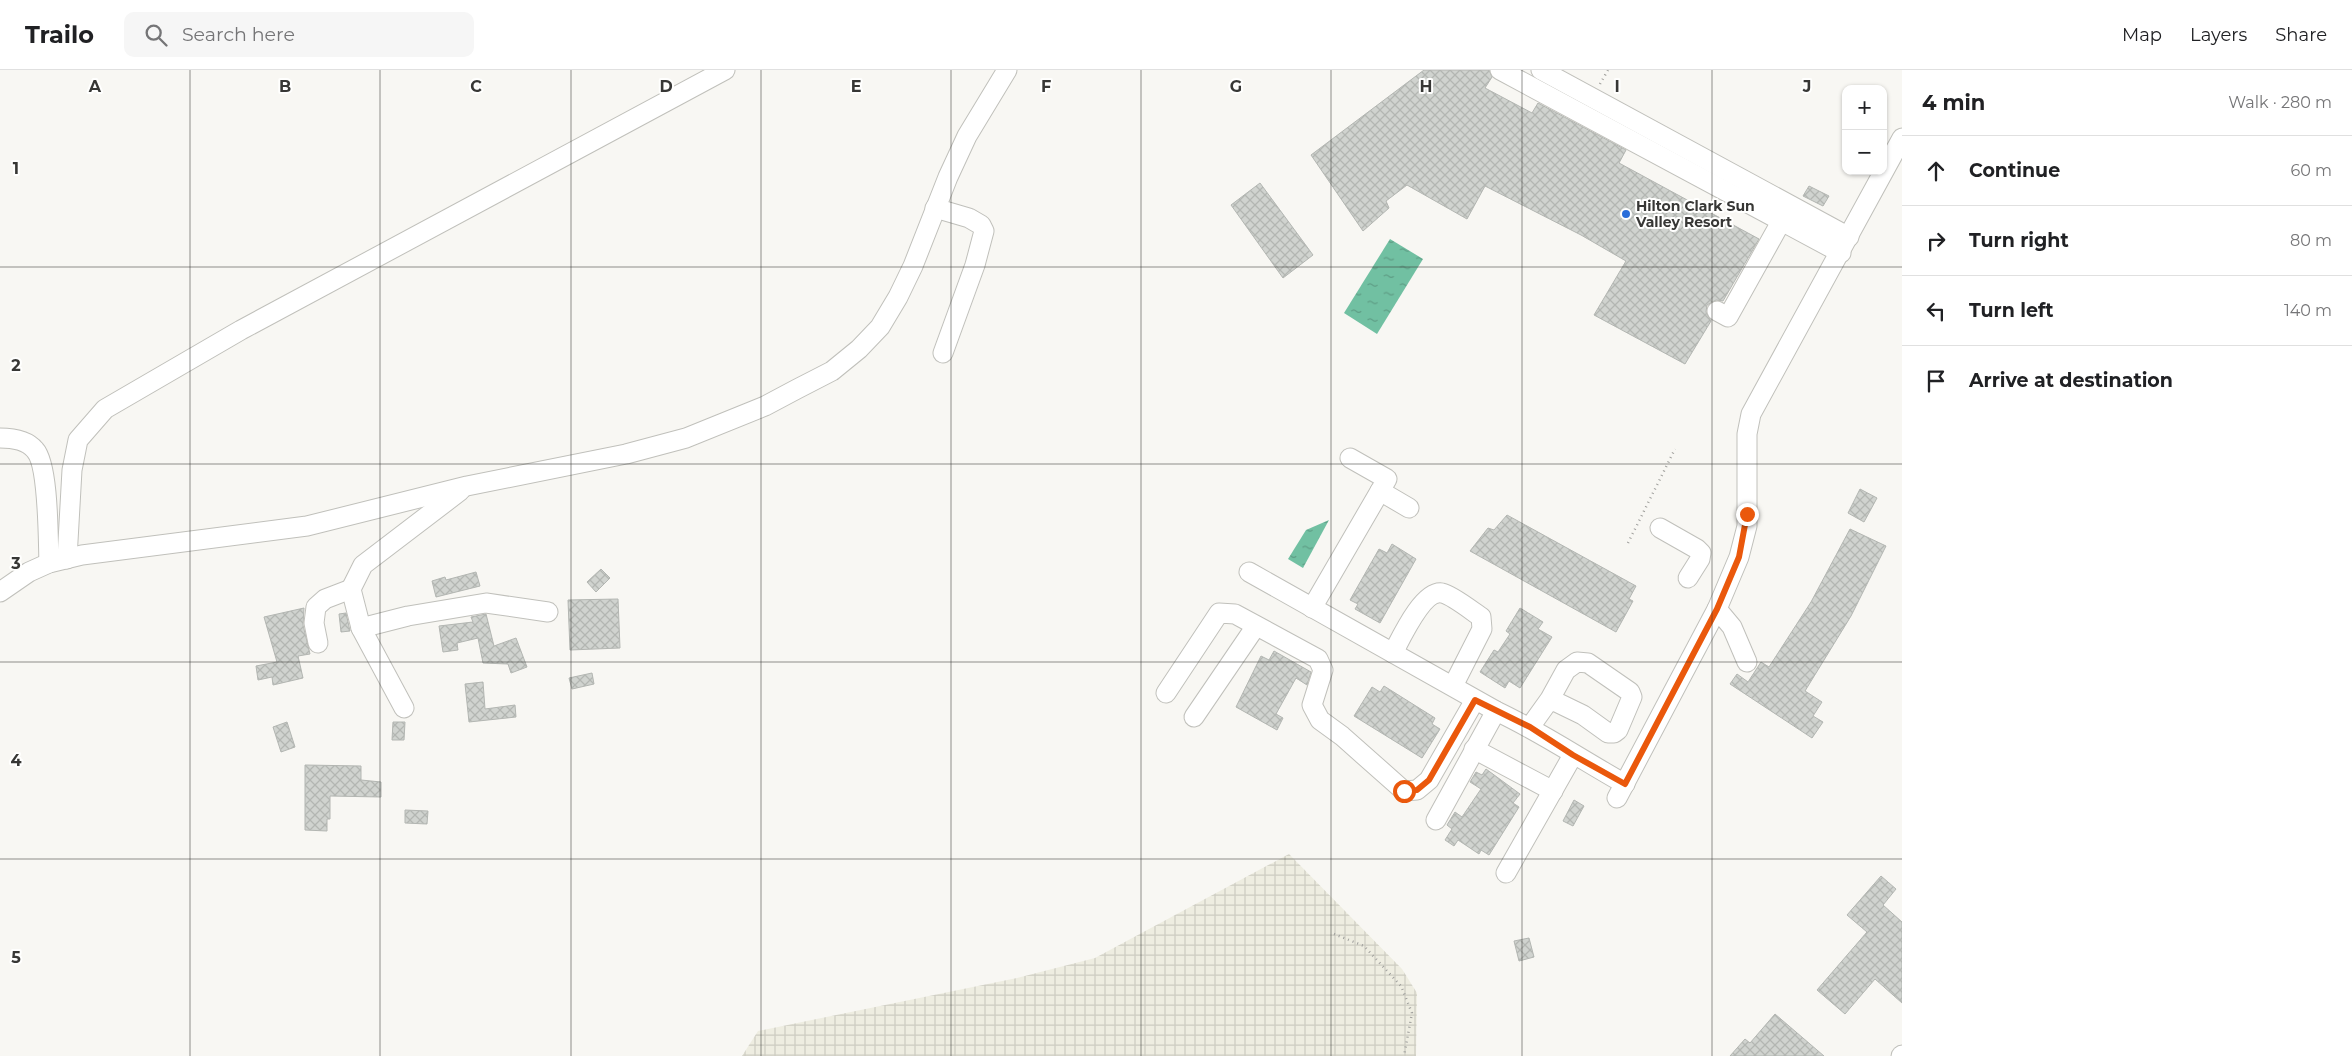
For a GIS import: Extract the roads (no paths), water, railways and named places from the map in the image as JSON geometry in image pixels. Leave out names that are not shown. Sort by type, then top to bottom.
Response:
[{"type":"street","points":[[67,559],[72,470],[78,440],[105,409],[241,330],[725,70]]},
{"type":"street","points":[[0,592],[29,572],[49,563],[82,555],[307,526],[467,486],[601,460],[686,438],[765,406],[832,370],[858,350],[880,327],[898,297],[913,266],[935,208],[967,136],[1007,70]]},
{"type":"street","points":[[1500,70],[1653,141],[1845,245]]},
{"type":"street","points":[[1541,70],[1653,141]]},
{"type":"street","points":[[1249,572],[1475,700],[1530,727],[1573,755],[1621,791],[1717,609],[1739,557],[1746,526],[1747,434],[1751,414],[1902,138]]},
{"type":"street","points":[[935,208],[969,218],[981,225],[984,231],[975,265],[943,353]]},
{"type":"street","points":[[1717,311],[1728,317],[1745,275],[1786,213]]},
{"type":"street","points":[[0,438],[16,438],[36,450],[44,474],[49,563]]},
{"type":"street","points":[[1312,608],[1387,479],[1350,458]]},
{"type":"street","points":[[404,708],[361,628],[351,589],[363,565],[467,486]]},
{"type":"street","points":[[1380,491],[1408,508]]},
{"type":"street","points":[[1660,528],[1698,549],[1700,559],[1688,578]]},
{"type":"street","points":[[318,643],[314,623],[316,607],[325,599],[351,589]]},
{"type":"street","points":[[1392,653],[1424,600],[1433,594],[1443,593],[1481,617],[1482,629],[1453,686]]},
{"type":"street","points":[[361,628],[408,616],[486,604],[548,612]]},
{"type":"street","points":[[1717,609],[1732,627],[1747,662]]},
{"type":"street","points":[[1166,693],[1219,613],[1235,614],[1318,659],[1323,670],[1312,705],[1320,720],[1342,736],[1404,791],[1417,790],[1429,780],[1475,700]]},
{"type":"street","points":[[1194,717],[1256,626]]},
{"type":"street","points":[[1530,727],[1550,698]]},
{"type":"street","points":[[1436,820],[1496,711]]},
{"type":"street","points":[[1474,749],[1553,791]]},
{"type":"street","points":[[1506,873],[1573,755]]},
{"type":"water","points":[[1390,239],[1423,259],[1377,334],[1344,313]]},
{"type":"water","points":[[1329,520],[1303,568],[1288,559],[1306,530]]},
{"type":"place","name":"Hilton Clark Sun Valley Resort","points":[[1626,214]]}]
